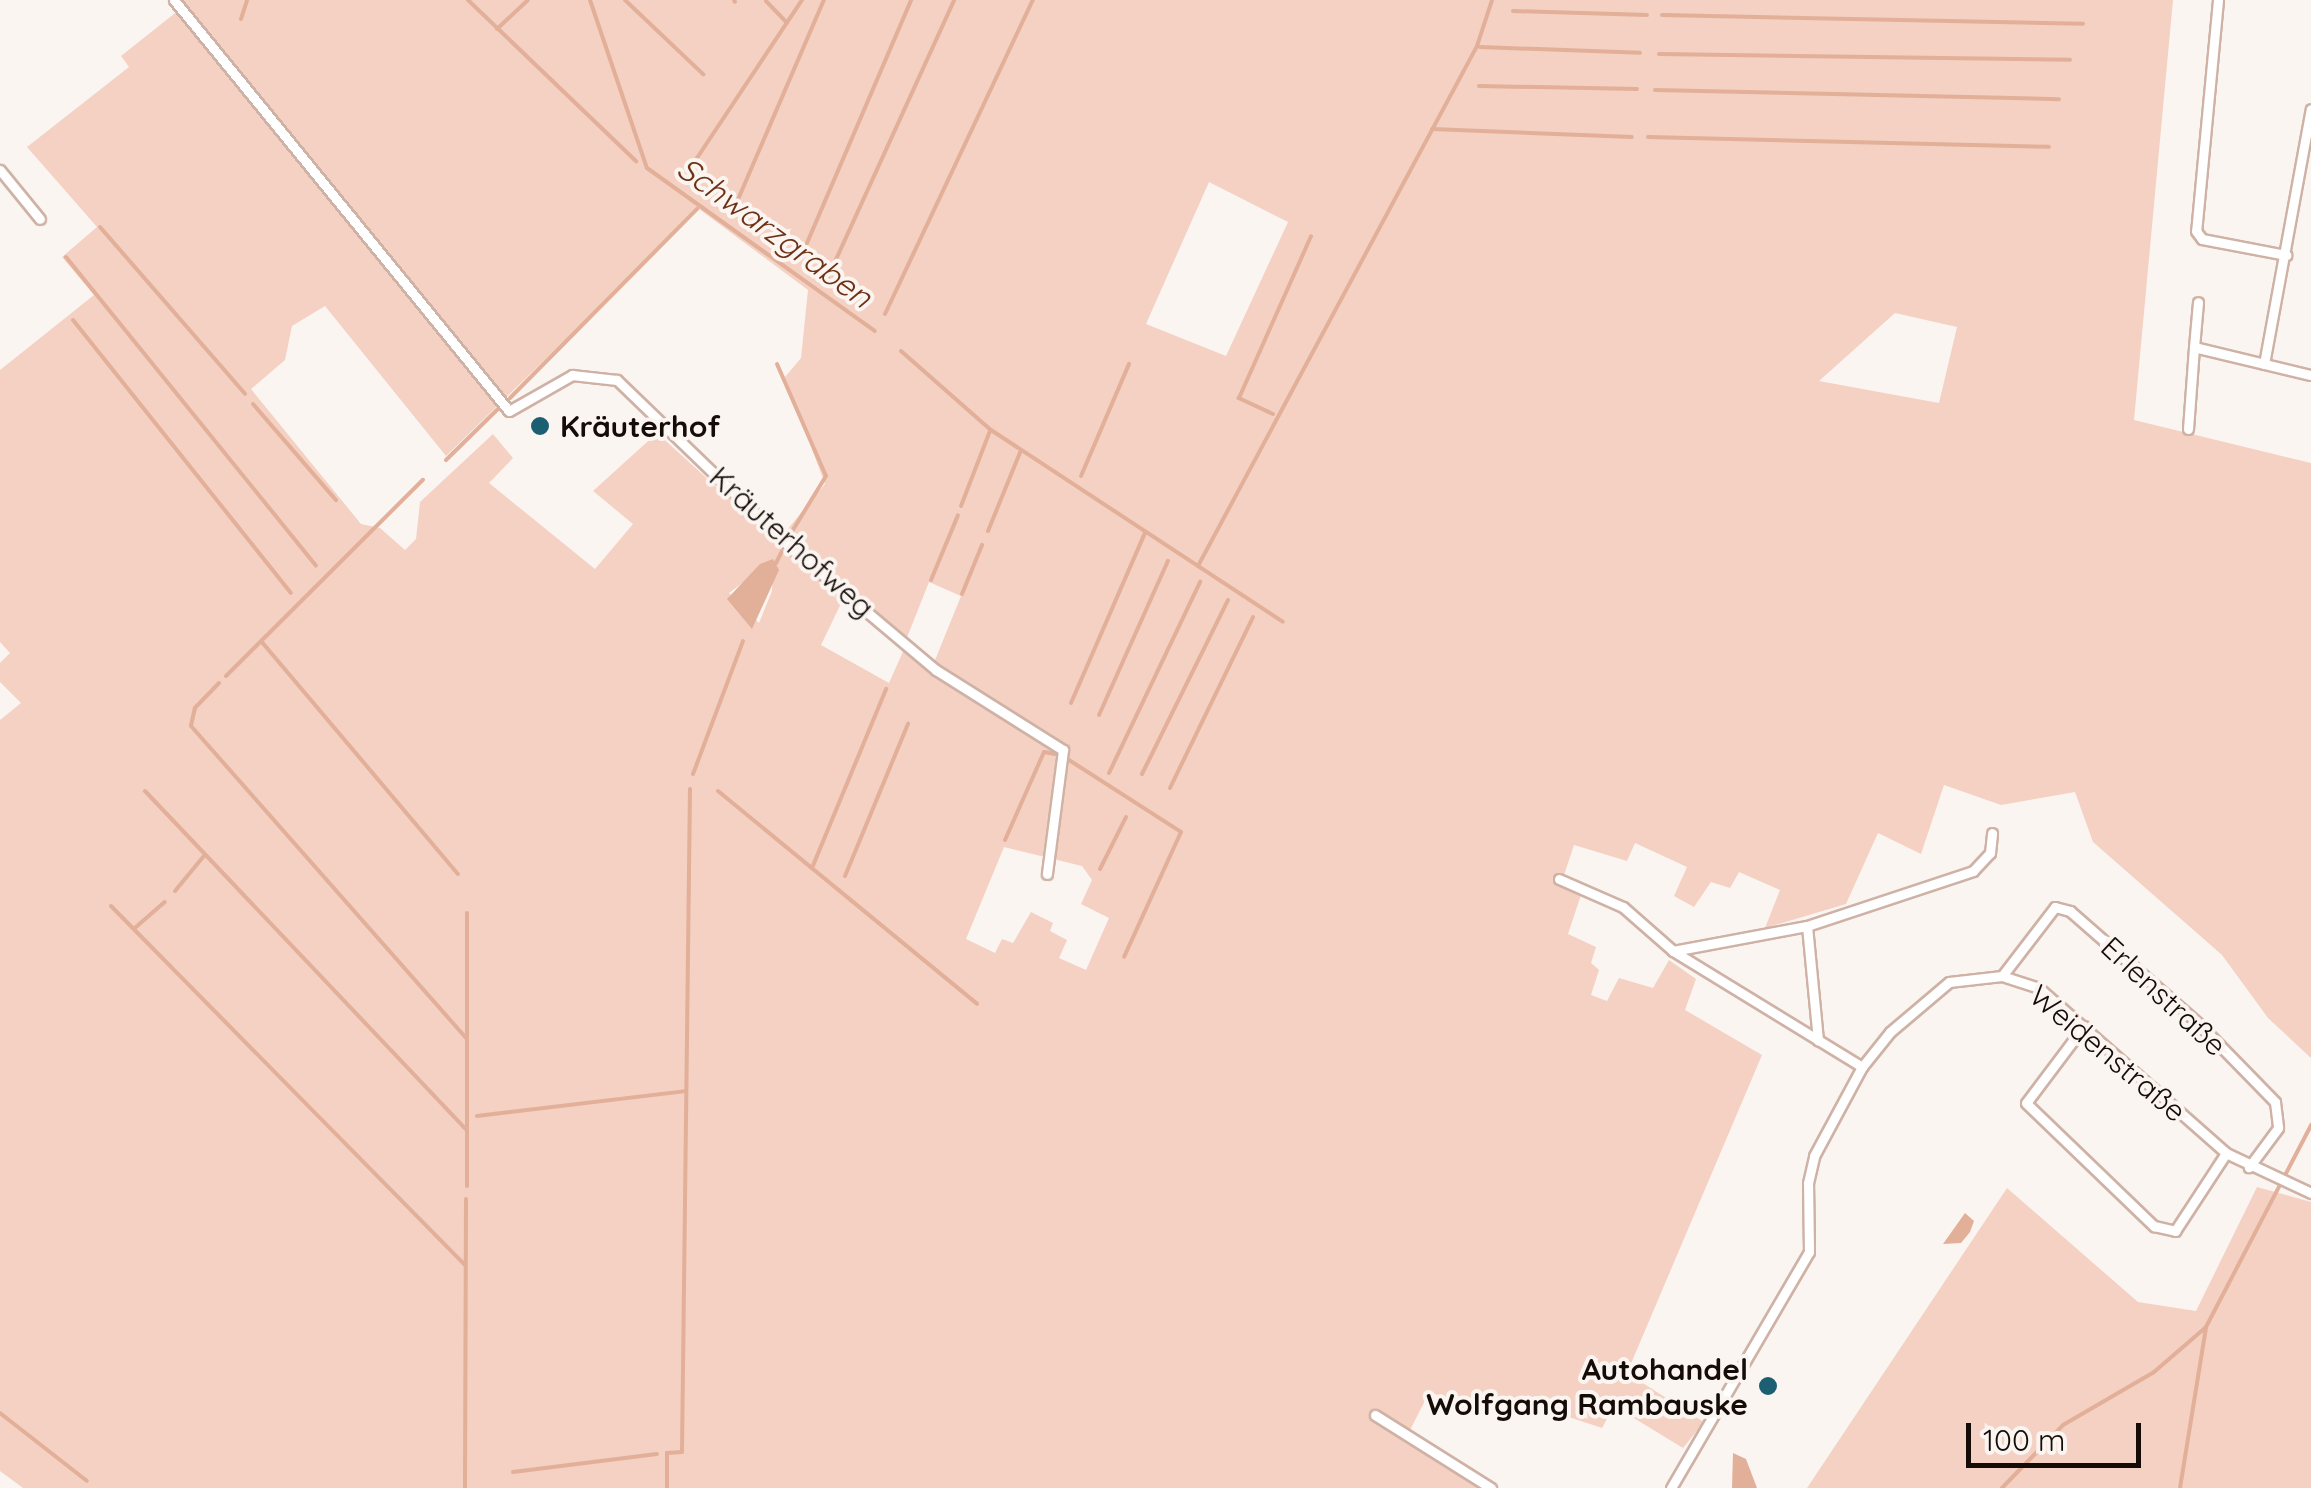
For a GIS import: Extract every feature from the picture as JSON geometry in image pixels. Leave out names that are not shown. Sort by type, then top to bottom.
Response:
[{"type":"street","name":"Kräuterhofweg","points":[[174,0],[509,411],[572,374],[616,380],[791,548],[936,670],[1063,750],[1047,874]]},
{"type":"street","points":[[2218,0],[2196,231],[2202,239],[2286,254]]},
{"type":"street","points":[[2264,364],[2311,109]]},
{"type":"street","points":[[0,170],[40,219]]},
{"type":"street","points":[[2188,429],[2198,302]]},
{"type":"street","points":[[2194,347],[2311,375]]},
{"type":"street","points":[[1673,951],[1807,926],[1974,871],[1990,852],[1992,833]]},
{"type":"street","points":[[1559,879],[1623,907],[1673,951],[1862,1067]]},
{"type":"street","name":"Erlenstraße","points":[[2002,976],[2055,907],[2070,911],[2198,1024],[2274,1102],[2278,1128],[2249,1167]]},
{"type":"street","points":[[1807,926],[1817,982],[1818,1040]]},
{"type":"street","name":"Weidenstraße","points":[[1670,1488],[1809,1252],[1814,1156],[1862,1067],[1900,1022],[1949,982],[2002,976],[2039,988],[2226,1153],[2272,1179],[2311,1192]]},
{"type":"street","points":[[2084,1026],[2026,1103],[2154,1226],[2175,1231],[2226,1153]]},
{"type":"street","points":[[1375,1415],[1490,1488]]},
{"type":"shaded area","points":[[180,0],[2173,0],[2134,420],[2311,463],[2311,1058],[2268,1018],[2222,955],[2093,842],[2075,792],[2001,805],[1944,785],[1921,854],[1878,833],[1846,904],[1765,928],[1780,890],[1739,872],[1730,888],[1711,882],[1694,907],[1674,896],[1687,867],[1635,843],[1627,861],[1574,845],[1564,875],[1583,889],[1568,934],[1596,947],[1591,963],[1599,970],[1591,995],[1607,1001],[1619,978],[1653,988],[1669,960],[1696,979],[1685,1010],[1762,1055],[1627,1373],[1704,1422],[1683,1448],[1614,1406],[1602,1428],[1508,1397],[1475,1417],[1430,1391],[1410,1430],[1495,1488],[23,1488],[0,1471],[0,720],[21,703],[0,682],[0,663],[10,653],[0,642],[0,370],[94,295],[62,257],[97,227],[27,147],[129,67],[121,56],[184,6]],"holes":[[[1209,182],[1288,222],[1226,356],[1146,324]],[[699,209],[808,290],[801,358],[785,377],[825,484],[777,542],[657,433],[593,491],[633,524],[595,569],[489,483],[513,458],[493,434],[420,502],[416,539],[405,550],[380,528],[361,524],[251,389],[285,360],[292,326],[325,306],[446,456]],[[1895,313],[1957,327],[1939,403],[1819,381]],[[773,560],[772,591],[759,623],[729,593]],[[929,582],[961,596],[931,670],[905,647],[889,683],[821,645],[847,591],[906,640]],[[1004,847],[1082,866],[1092,880],[1081,904],[1109,918],[1086,970],[1059,958],[1067,940],[1050,931],[1053,923],[1031,912],[1013,943],[1002,939],[995,953],[966,939]]]},
{"type":"shaded area","points":[[773,559],[779,570],[752,629],[727,599],[760,564]]},
{"type":"shaded area","points":[[2257,1187],[2311,1202],[2311,1488],[1807,1488],[2007,1188],[2138,1302],[2196,1311]]},
{"type":"shaded area","points":[[1965,1213],[1974,1221],[1970,1232],[1961,1243],[1943,1244]]},
{"type":"shaded area","points":[[1733,1453],[1746,1459],[1757,1488],[1732,1488]]},
{"type":"waterway","points":[[241,19],[247,0]]},
{"type":"waterway","points":[[468,0],[636,161]]},
{"type":"waterway","points":[[497,29],[528,0]]},
{"type":"waterway","name":"Schwarzgraben","points":[[590,0],[647,168],[875,331]]},
{"type":"waterway","points":[[625,0],[703,74]]},
{"type":"waterway","points":[[691,167],[802,0]]},
{"type":"waterway","points":[[733,211],[824,0]]},
{"type":"waterway","points":[[801,257],[911,0]]},
{"type":"waterway","points":[[828,277],[954,0]]},
{"type":"waterway","points":[[885,314],[1033,0]]},
{"type":"waterway","points":[[1198,566],[1477,46],[1492,0]]},
{"type":"waterway","points":[[766,1],[787,23]]},
{"type":"waterway","points":[[1513,11],[1647,15]]},
{"type":"waterway","points":[[1662,15],[2083,24]]},
{"type":"waterway","points":[[1480,47],[1640,53]]},
{"type":"waterway","points":[[1659,54],[2070,60]]},
{"type":"waterway","points":[[1479,86],[1637,89]]},
{"type":"waterway","points":[[1655,90],[2059,99]]},
{"type":"waterway","points":[[1432,129],[1632,137]]},
{"type":"waterway","points":[[1648,137],[2049,147]]},
{"type":"waterway","points":[[510,398],[697,209]]},
{"type":"waterway","points":[[100,227],[245,394]]},
{"type":"waterway","points":[[1273,414],[1239,398],[1311,236]]},
{"type":"waterway","points":[[66,257],[316,566]]},
{"type":"waterway","points":[[73,320],[291,593]]},
{"type":"waterway","points":[[901,351],[991,430],[1283,622]]},
{"type":"waterway","points":[[777,364],[826,476],[788,538]]},
{"type":"waterway","points":[[1081,476],[1129,364]]},
{"type":"waterway","points":[[253,404],[336,500]]},
{"type":"waterway","points":[[446,460],[500,407]]},
{"type":"waterway","points":[[961,506],[990,431]]},
{"type":"waterway","points":[[988,531],[1021,450]]},
{"type":"waterway","points":[[226,676],[423,480]]},
{"type":"waterway","points":[[931,580],[958,515]]},
{"type":"waterway","points":[[1071,703],[1145,533]]},
{"type":"waterway","points":[[962,594],[982,545]]},
{"type":"waterway","points":[[776,563],[782,551]]},
{"type":"waterway","points":[[1099,715],[1168,561]]},
{"type":"waterway","points":[[1109,773],[1200,582]]},
{"type":"waterway","points":[[1142,774],[1228,600]]},
{"type":"waterway","points":[[1170,788],[1253,617]]},
{"type":"waterway","points":[[261,641],[458,874]]},
{"type":"waterway","points":[[693,774],[743,641]]},
{"type":"waterway","points":[[219,683],[195,708],[191,726],[466,1038]]},
{"type":"waterway","points":[[812,868],[886,689]]},
{"type":"waterway","points":[[845,876],[908,724]]},
{"type":"waterway","points":[[1005,840],[1044,752],[1055,754]]},
{"type":"waterway","points":[[1069,760],[1181,832],[1124,957]]},
{"type":"waterway","points":[[667,1488],[667,1453],[682,1452],[690,789]]},
{"type":"waterway","points":[[145,791],[466,1129]]},
{"type":"waterway","points":[[718,791],[977,1004]]},
{"type":"waterway","points":[[1100,869],[1126,817]]},
{"type":"waterway","points":[[175,891],[204,856]]},
{"type":"waterway","points":[[136,927],[165,902]]},
{"type":"waterway","points":[[111,906],[465,1265]]},
{"type":"waterway","points":[[467,913],[467,1186]]},
{"type":"waterway","points":[[477,1116],[686,1091]]},
{"type":"waterway","points":[[2180,1488],[2206,1327],[2311,1125]]},
{"type":"waterway","points":[[465,1488],[466,1199]]},
{"type":"waterway","points":[[2002,1488],[2063,1425],[2154,1372],[2205,1328]]},
{"type":"waterway","points":[[0,1413],[87,1481]]},
{"type":"waterway","points":[[513,1472],[657,1454]]},
{"type":"place","name":"Kräuterhof","points":[[540,426]]},
{"type":"place","name":"Autohandel Wolfgang Rambauske","points":[[1768,1386]]}]
